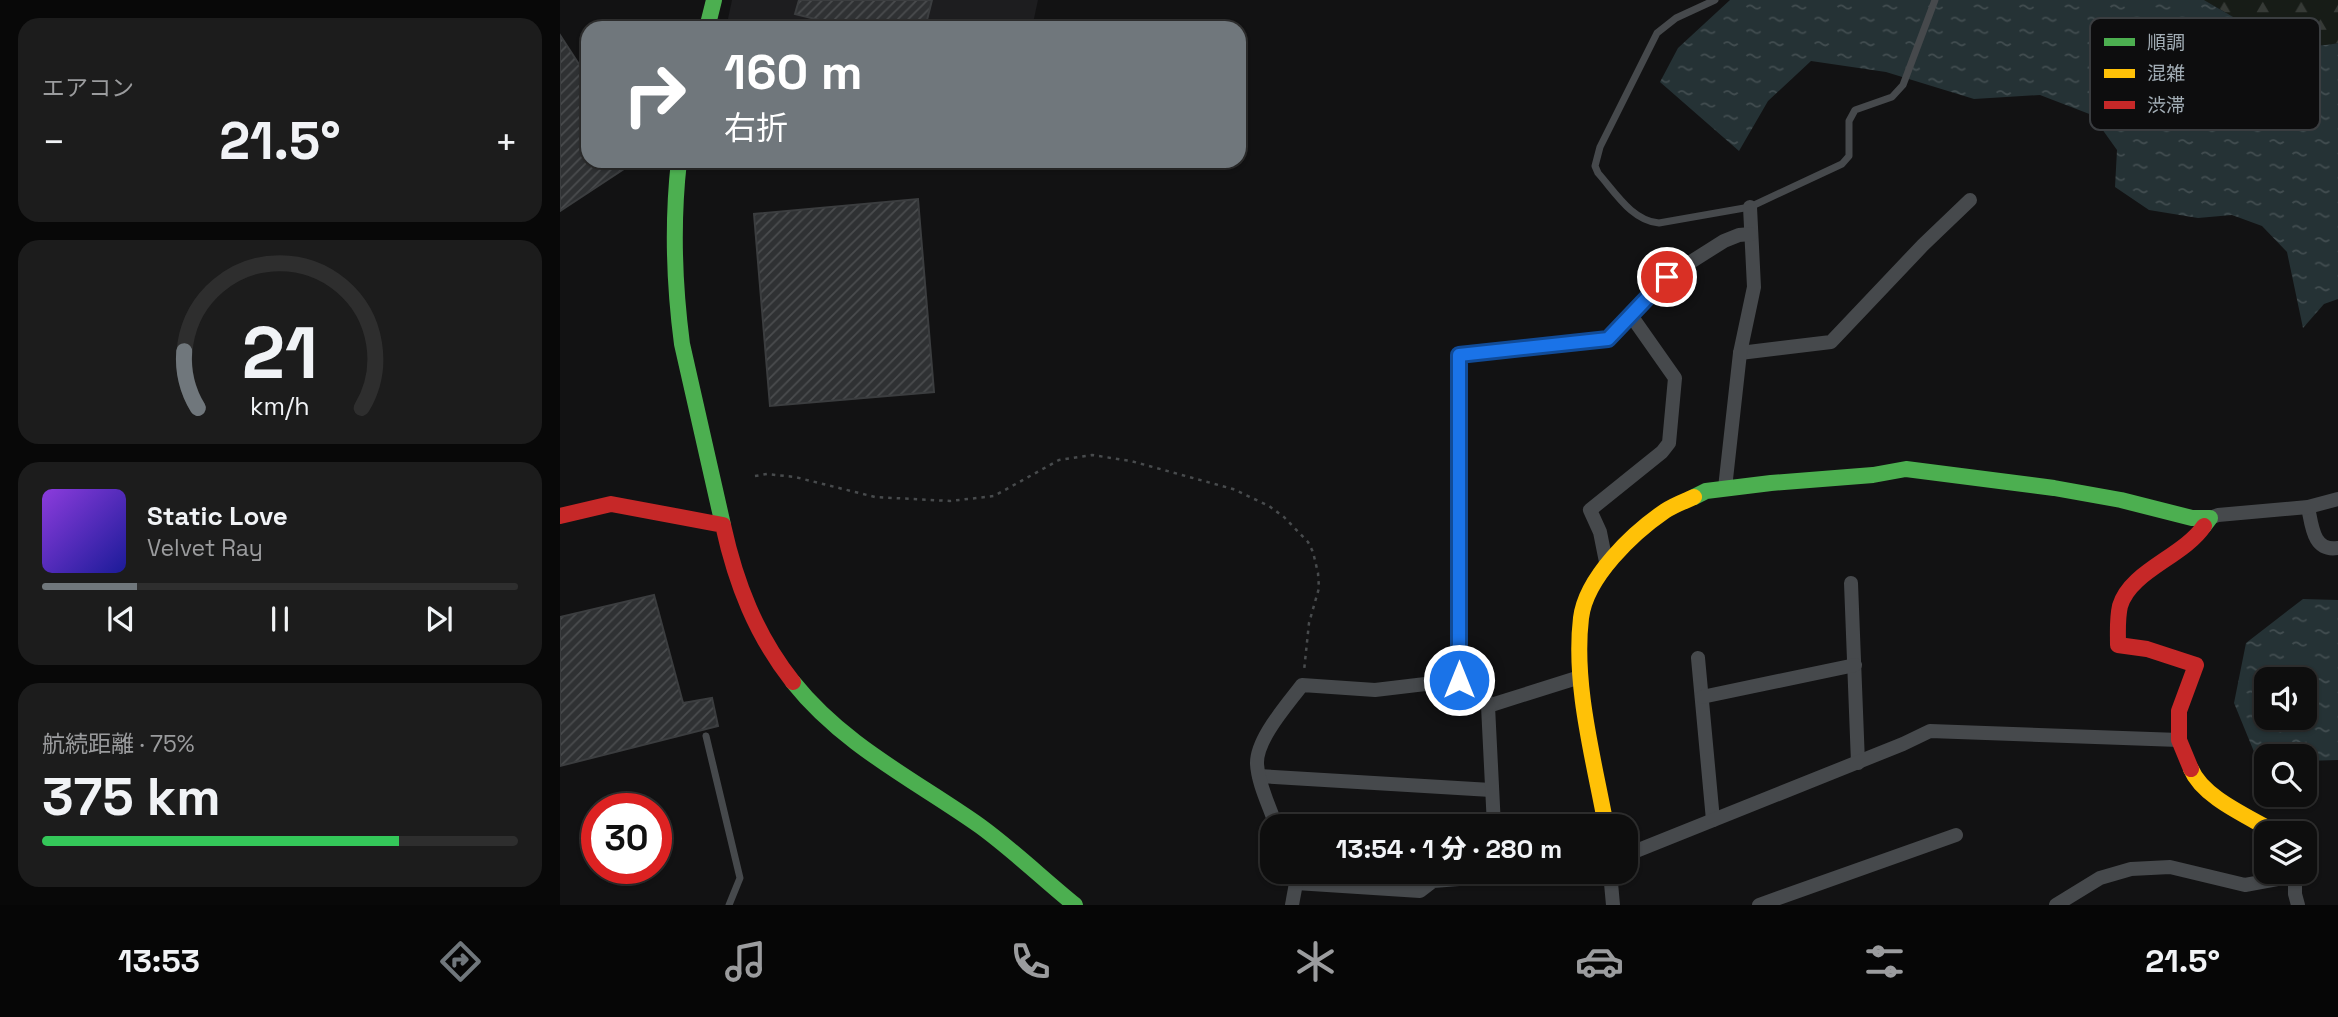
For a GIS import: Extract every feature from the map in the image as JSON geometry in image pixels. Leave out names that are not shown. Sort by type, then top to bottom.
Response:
[{"type":"street","points":[[709,21],[714,0]]},
{"type":"street","points":[[678,168],[673,233],[682,344],[723,525],[742,593],[758,630],[784,672],[808,702],[843,734],[884,765],[993,836],[1074,905]]},
{"type":"street","points":[[1740,353],[1831,342],[1923,245],[1970,200]]},
{"type":"street","points":[[1725,488],[1740,353],[1754,287],[1749,206]]},
{"type":"street","points":[[1459,680],[1459,355],[1608,339],[1667,277],[1724,241],[1751,234]]},
{"type":"street","points":[[1606,562],[1600,532],[1590,510],[1662,452],[1669,443],[1674,393],[1675,378],[1630,314]]},
{"type":"street","points":[[1604,814],[1580,677],[1581,616],[1606,562],[1666,509],[1706,491],[1873,475],[1906,469],[2054,488],[2121,500],[2192,518],[2308,507],[2338,499]]},
{"type":"street","points":[[560,516],[611,504],[723,525]]},
{"type":"street","points":[[2308,507],[2321,546],[2326,549],[2338,548]]},
{"type":"street","points":[[2210,518],[2192,542],[2132,583],[2116,621],[2118,645],[2147,649],[2196,665],[2179,711],[2179,740],[2194,778],[2240,814],[2246,814],[2257,821]]},
{"type":"street","points":[[1851,583],[1858,763]]},
{"type":"street","points":[[1698,658],[1713,820]]},
{"type":"street","points":[[1702,697],[1855,665]]},
{"type":"street","points":[[1488,706],[1580,677]]},
{"type":"street","points":[[1272,814],[1256,761],[1268,729],[1302,685],[1375,690],[1459,680],[1470,681],[1485,693],[1488,706],[1493,814]]},
{"type":"street","points":[[1638,850],[1858,763],[1930,731],[2179,740]]},
{"type":"street","points":[[1259,776],[1491,790]]},
{"type":"street","points":[[1759,905],[1956,835]]},
{"type":"street","points":[[2056,905],[2100,877],[2131,869],[2170,867],[2245,885],[2254,883]]},
{"type":"street","points":[[1292,905],[1294,884]]},
{"type":"street","points":[[1357,884],[1420,891],[1429,884]]},
{"type":"street","points":[[1611,884],[1613,905]]},
{"type":"street","points":[[2295,884],[2298,905]]},
{"type":"lane","points":[[1715,0],[1676,18],[1657,33],[1600,147],[1595,166],[1598,173],[1634,214],[1649,222],[1659,223],[1749,206],[1842,164],[1849,156],[1849,121],[1856,110],[1892,97],[1903,85],[1935,0]]},
{"type":"lane","points":[[706,736],[740,878],[729,905]]},
{"type":"path","points":[[755,476],[767,474],[795,477],[875,497],[950,500],[994,496],[1059,460],[1092,455],[1130,461],[1233,489],[1269,506],[1284,517],[1308,542],[1313,552],[1318,588],[1309,623],[1302,685]]},
{"type":"shaded area","points":[[732,0],[1038,0],[1034,21],[728,21]]},
{"type":"green space","points":[[2204,0],[2338,0],[2338,43],[2320,45],[2320,18],[2235,18]]},
{"type":"water","points":[[1730,0],[2204,0],[2235,18],[2090,18],[2090,114],[2040,95],[1974,99],[1886,72],[1811,61],[1768,101],[1739,151],[1660,82],[1678,48]]},
{"type":"water","points":[[2338,43],[2338,299],[2324,304],[2303,328],[2287,252],[2262,226],[2232,215],[2198,218],[2149,210],[2115,187],[2117,150],[2103,130],[2320,130],[2320,45]]},
{"type":"water","points":[[2303,599],[2338,600],[2338,760],[2317,761],[2317,744],[2254,744],[2254,752],[2234,703],[2246,643]]},
{"type":"building","points":[[799,0],[932,0],[927,21],[824,21],[795,14]]},
{"type":"building","points":[[560,35],[581,67],[581,168],[625,168],[560,211]]},
{"type":"building","points":[[918,199],[934,392],[770,406],[754,214]]},
{"type":"building","points":[[654,595],[683,703],[712,698],[718,726],[560,766],[560,617]]},
{"type":"traffic: fast","points":[[709,21],[714,0]]},
{"type":"traffic: fast","points":[[678,168],[675,253],[682,344],[723,525]]},
{"type":"traffic: fast","points":[[1694,497],[1706,491],[1873,475],[1906,469],[2054,488],[2121,500],[2192,518],[2210,518],[2204,526]]},
{"type":"traffic: fast","points":[[793,682],[813,705],[857,744],[980,826],[1075,905]]},
{"type":"traffic: slow","points":[[1604,814],[1582,696],[1579,643],[1585,603],[1601,572],[1639,531],[1665,511],[1694,497]]},
{"type":"traffic: slow","points":[[2191,769],[2216,798],[2255,821]]},
{"type":"traffic: jam","points":[[560,516],[611,504],[723,525],[734,568],[749,608],[768,646],[793,682]]},
{"type":"traffic: jam","points":[[2191,769],[2179,740],[2179,711],[2196,665],[2147,649],[2118,645],[2118,621],[2120,606],[2134,583],[2183,547],[2204,526]]},
{"type":"route","points":[[1459,680],[1459,355],[1608,339],[1667,277]]}]
